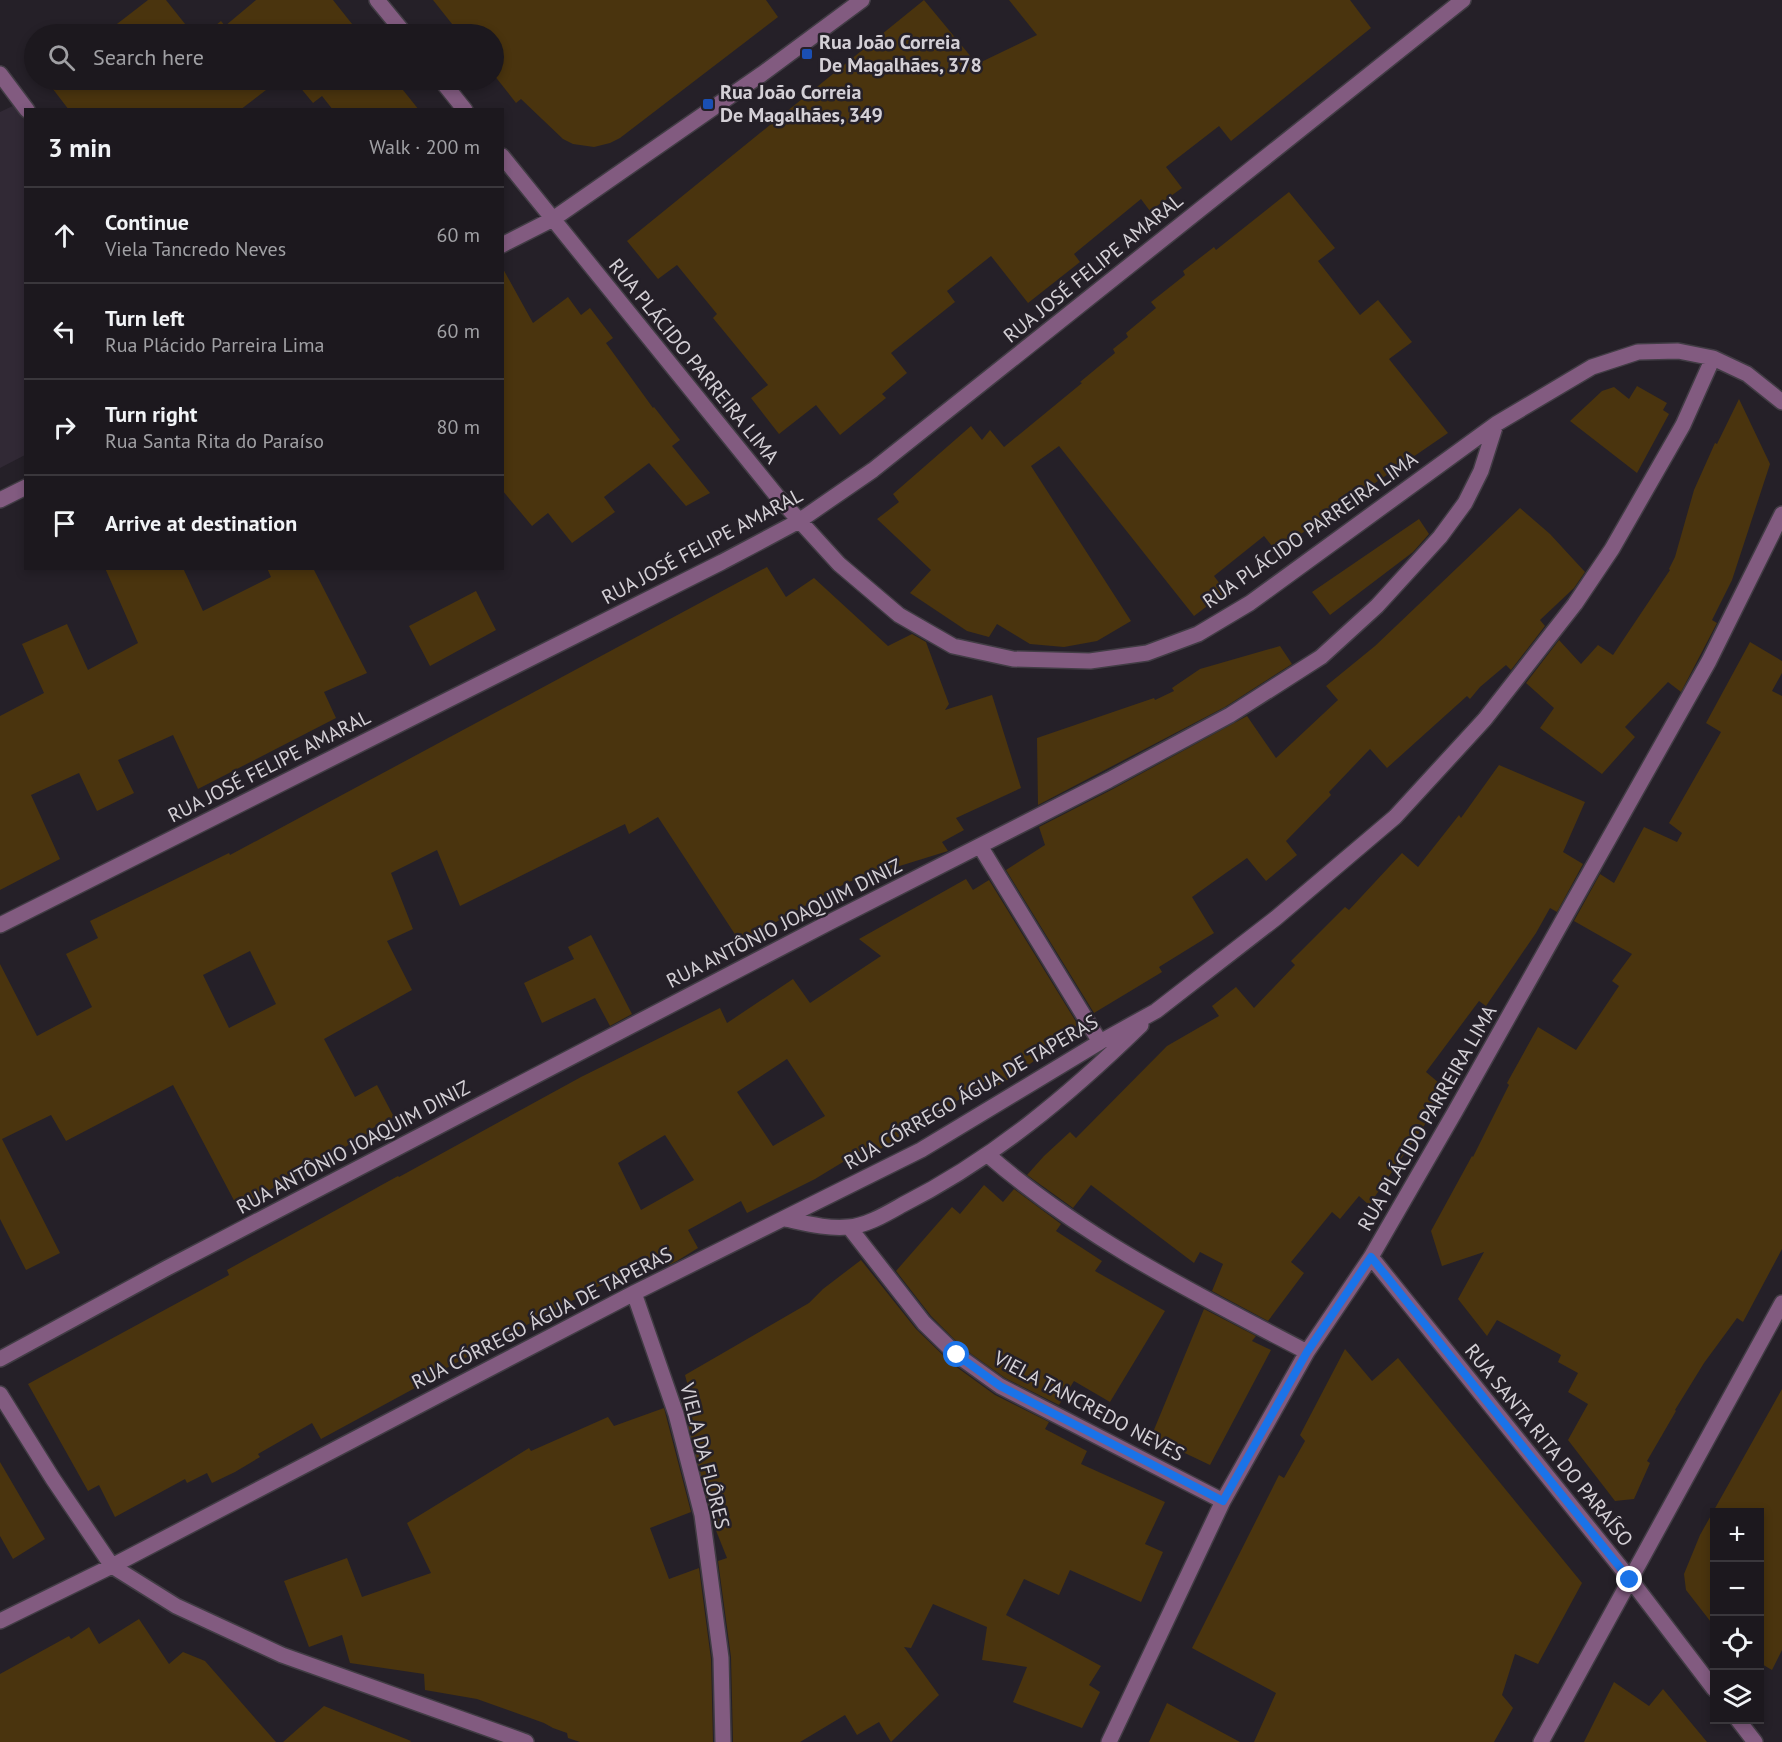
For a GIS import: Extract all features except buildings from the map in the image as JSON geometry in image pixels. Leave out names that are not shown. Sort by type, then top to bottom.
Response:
[{"type":"street","points":[[377,0],[397,24]]},
{"type":"street","points":[[504,244],[553,219],[762,74],[862,0]]},
{"type":"street","name":"RUA JOSÉ FELIPE AMARAL","points":[[0,925],[712,568],[799,521],[873,470],[1463,0]]},
{"type":"street","points":[[0,74],[5,90],[25,108]]},
{"type":"street","points":[[449,90],[463,108]]},
{"type":"street","name":"RUA PLÁCIDO PARREIRA LIMA","points":[[504,158],[799,521],[839,564],[898,615],[953,646],[1013,659],[1090,661],[1147,653],[1198,634],[1250,603],[1496,424],[1592,367],[1638,352],[1678,351],[1713,358],[1747,374],[1782,402]]},
{"type":"street","name":"RUA CÓRREGO ÁGUA DE TAPERAS","points":[[0,1622],[112,1566],[634,1293],[921,1150],[1100,1042],[1156,1011],[1276,918],[1395,817],[1485,719],[1575,604],[1612,549],[1683,425],[1713,358]]},
{"type":"street","name":"RUA ANTÔNIO JOAQUIM DINIZ","points":[[0,1359],[178,1263],[1230,715],[1321,657],[1377,606],[1440,537],[1465,503],[1481,471],[1496,424]]},
{"type":"street","points":[[0,500],[24,488]]},
{"type":"street","name":"RUA PLÁCIDO PARREIRA LIMA","points":[[1109,1742],[1223,1501],[1307,1352],[1371,1257],[1456,1110],[1709,662],[1782,514]]},
{"type":"street","points":[[980,846],[1100,1042]]},
{"type":"street","points":[[785,1218],[814,1225],[849,1227],[884,1215],[924,1194],[988,1155],[1045,1113],[1099,1066],[1156,1011]]},
{"type":"street","points":[[988,1155],[1024,1186],[1066,1216],[1170,1281],[1307,1352]]},
{"type":"street","name":"VIELA TANCREDO NEVES","points":[[849,1227],[924,1323],[957,1355],[1000,1386],[1223,1501]]},
{"type":"street","name":"RUA SANTA RITA DO PARAÍSO","points":[[1371,1257],[1630,1580],[1710,1684]]},
{"type":"street","name":"VIELA DA FLÔRES","points":[[634,1293],[676,1414],[702,1515],[721,1658],[723,1742]]},
{"type":"street","points":[[1541,1742],[1782,1303]]},
{"type":"street","points":[[0,1394],[53,1479],[112,1566],[176,1606],[282,1655],[526,1742]]},
{"type":"street","points":[[1742,1724],[1755,1742]]},
{"type":"shaded area","points":[[21,102],[25,108],[24,456],[0,468],[0,112]]},
{"type":"place","name":"Rua João Correia De Magalhães, 378","points":[[807,54]]},
{"type":"place","name":"Rua João Correia De Magalhães, 349","points":[[708,104]]},
{"type":"route","points":[[957,1355],[1000,1386],[1223,1501],[1307,1352],[1371,1257],[1630,1580]]}]
